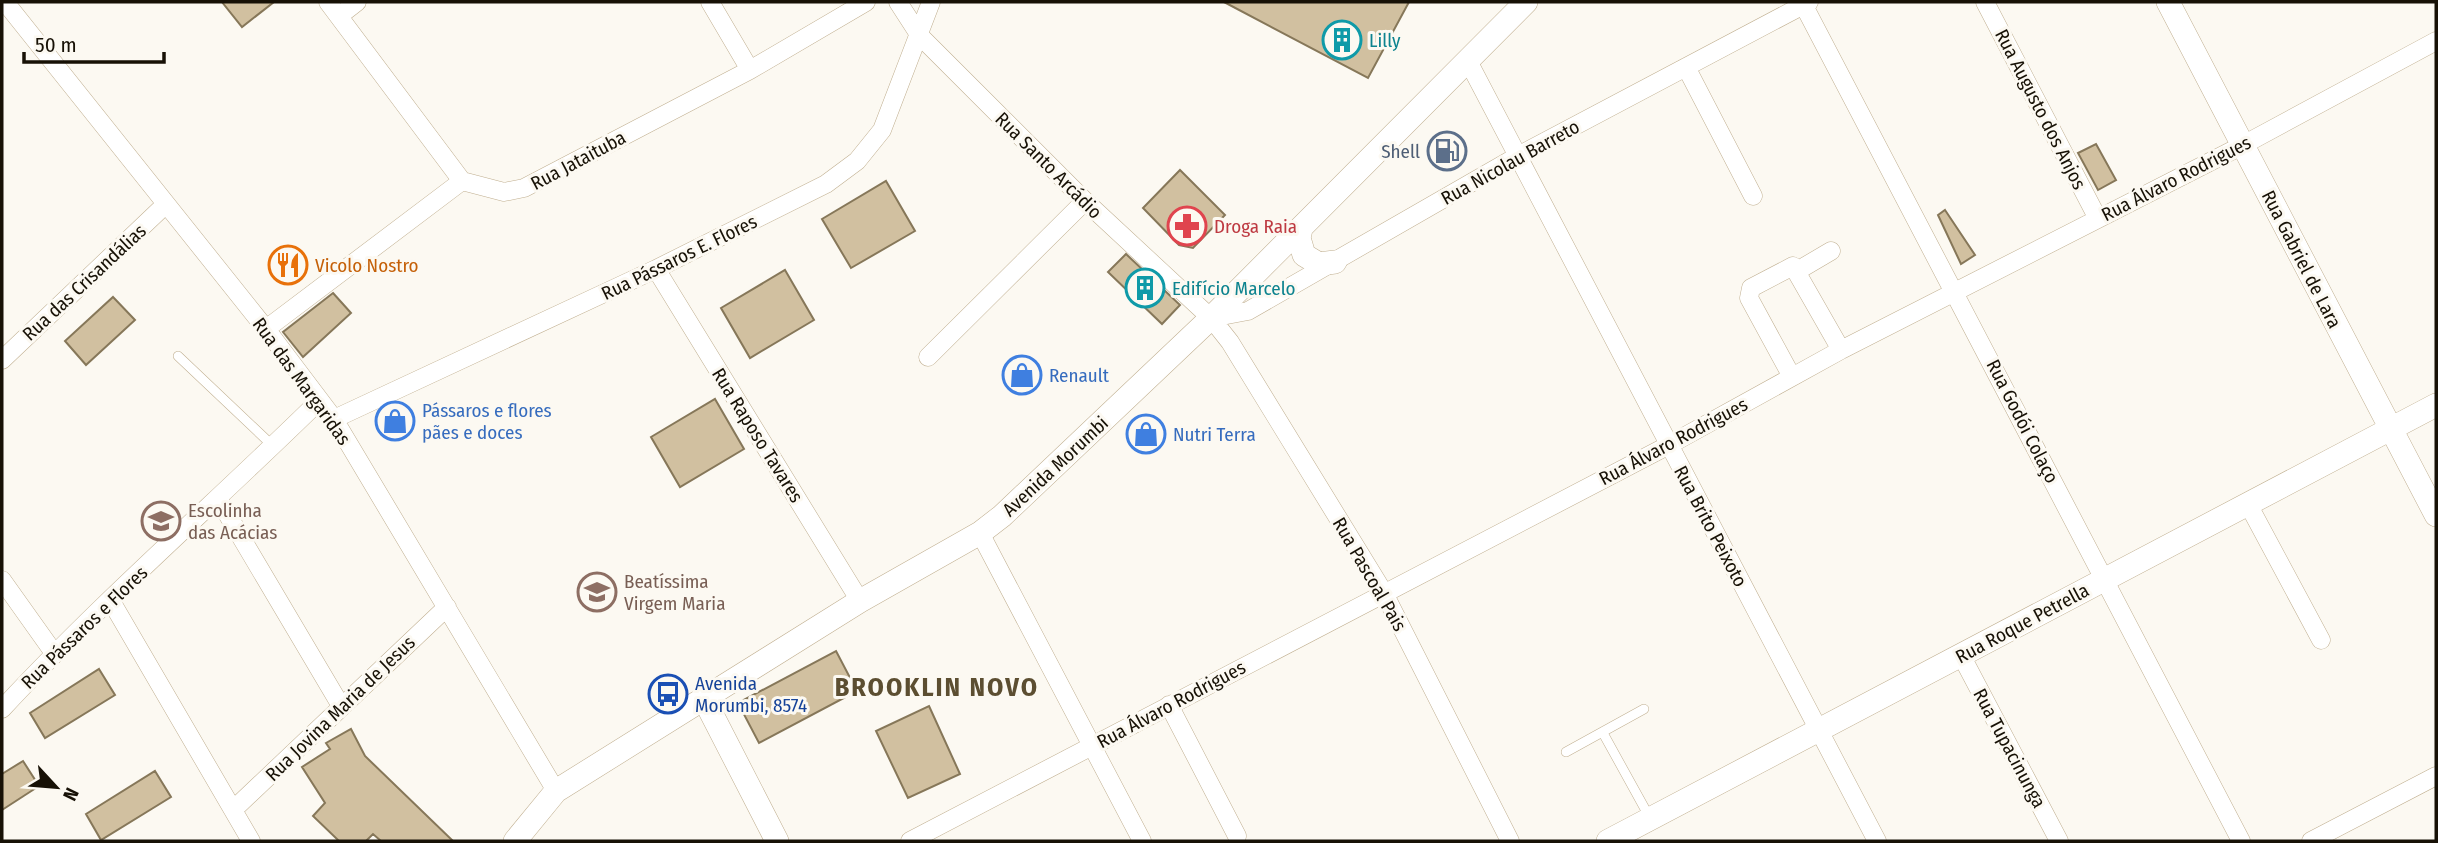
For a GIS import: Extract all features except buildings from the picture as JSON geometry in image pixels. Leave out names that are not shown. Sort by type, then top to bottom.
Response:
[{"type":"street","name":"Rua das Margaridas","points":[[5,2],[266,329],[334,419],[556,791]]},
{"type":"street","points":[[266,329],[462,181],[333,9],[356,2]]},
{"type":"street","points":[[710,2],[750,70]]},
{"type":"street","name":"Rua Jataituba","points":[[462,181],[504,192],[524,188],[750,70],[866,2]]},
{"type":"street","name":"Rua Santo Arcádio","points":[[898,2],[920,36],[1085,201],[1211,318]]},
{"type":"street","name":"Rua Pássaros E. Flores","points":[[334,419],[656,270],[826,184],[858,161],[882,130],[931,2]]},
{"type":"street","name":"Avenida Morumbi","points":[[515,841],[556,791],[860,601],[980,533],[1211,318],[1526,2]]},
{"type":"street","name":"Rua Augusto dos Anjos","points":[[1985,2],[2097,217]]},
{"type":"street","name":"Rua Gabriel de Lara","points":[[2168,2],[2436,515]]},
{"type":"street","name":"Rua Nicolau Barreto","points":[[1211,318],[1248,311],[1516,157],[1805,3]]},
{"type":"street","name":"Rua Godói Colaço","points":[[1805,3],[2241,841]]},
{"type":"street","name":"Rua Álvaro Rodrigues","points":[[910,841],[1669,445],[1841,350],[2097,217],[2243,145],[2436,41]]},
{"type":"street","name":"Rua Brito Peixoto","points":[[1468,61],[1877,841]]},
{"type":"street","points":[[1685,67],[1754,196]]},
{"type":"street","points":[[928,356],[1085,201]]},
{"type":"street","name":"Rua das Crisandálias","points":[[2,360],[166,204]]},
{"type":"street","points":[[1301,229],[1298,238],[1304,255],[1319,264],[1335,262]]},
{"type":"street","points":[[1797,271],[1831,251]]},
{"type":"street","points":[[1793,377],[1748,294],[1751,288],[1791,266],[1797,271],[1841,350]]},
{"type":"street","name":"Rua Raposo Tavares","points":[[656,270],[860,601]]},
{"type":"street","name":"Rua Pascoal Pais","points":[[1211,318],[1230,342],[1384,593],[1510,841]]},
{"type":"street","name":"Rua Pássaros e Flores","points":[[2,709],[54,653],[219,500],[319,401]]},
{"type":"street","name":"Rua Roque Petrella","points":[[1608,841],[2436,405]]},
{"type":"street","points":[[219,500],[341,706]]},
{"type":"street","points":[[2248,504],[2321,640]]},
{"type":"street","points":[[980,533],[1142,841]]},
{"type":"street","points":[[2,580],[54,653]]},
{"type":"street","points":[[111,601],[251,841]]},
{"type":"street","name":"Rua Jovina Maria de Jesus","points":[[233,810],[447,607]]},
{"type":"street","name":"Rua Tupacinunga","points":[[1961,655],[2059,841]]},
{"type":"street","points":[[704,699],[777,841]]},
{"type":"street","points":[[1169,705],[1237,835]]},
{"type":"street","points":[[2311,841],[2436,776]]},
{"type":"lane","points":[[178,355],[273,446]]},
{"type":"lane","points":[[1566,752],[1644,709]]},
{"type":"lane","points":[[1603,733],[1650,819]]},
{"type":"place","name":"Lilly","points":[[1342,40]]},
{"type":"place","name":"Shell","points":[[1447,151]]},
{"type":"place","name":"Droga Raia","points":[[1187,226]]},
{"type":"place","name":"Vicolo Nostro","points":[[288,265]]},
{"type":"place","name":"Edifício Marcelo","points":[[1145,288]]},
{"type":"place","name":"Renault","points":[[1022,375]]},
{"type":"place","name":"Pássaros e flores pães e doces","points":[[395,421]]},
{"type":"place","name":"Nutri Terra","points":[[1146,434]]},
{"type":"place","name":"Escolinha das Acácias","points":[[161,521]]},
{"type":"place","name":"Beatíssima Virgem Maria","points":[[597,592]]},
{"type":"place","name":"Avenida Morumbi, 8574","points":[[668,694]]},
{"type":"district","name":"BROOKLIN NOVO","points":[[937,687]]}]
